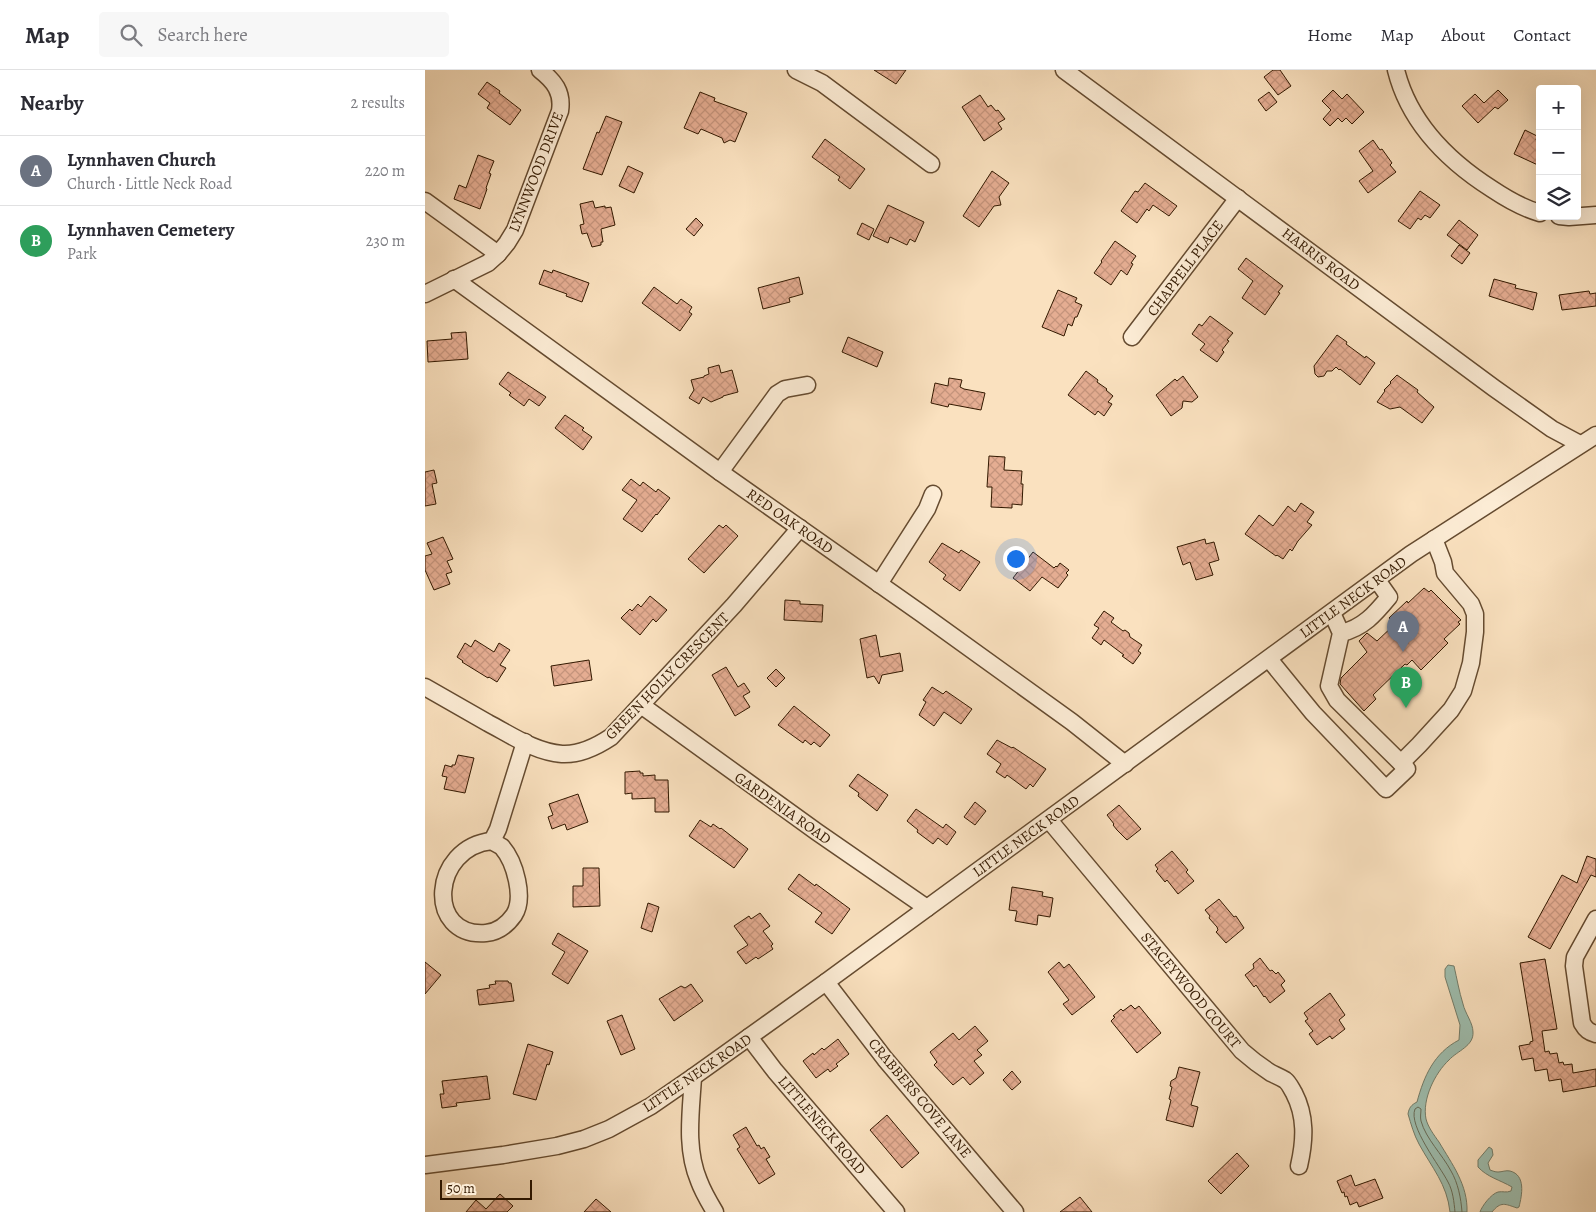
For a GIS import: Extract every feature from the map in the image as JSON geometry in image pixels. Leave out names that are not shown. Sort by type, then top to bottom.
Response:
[{"type":"street","name":"LYNNWOOD DRIVE","points":[[425,294],[488,263],[499,254],[515,230],[560,111],[561,97],[557,88],[552,79],[540,70]]},
{"type":"street","points":[[796,70],[822,83],[931,164]]},
{"type":"street","name":"HARRIS ROAD","points":[[1063,70],[1494,388],[1552,429],[1580,444]]},
{"type":"street","points":[[1396,70],[1407,102],[1415,115],[1451,159],[1472,176],[1514,203],[1536,211]]},
{"type":"street","name":"CHAPPELL PLACE","points":[[1132,337],[1239,198]]},
{"type":"street","points":[[425,201],[499,254]]},
{"type":"street","points":[[1581,217],[1596,215]]},
{"type":"street","name":"RED OAK ROAD","points":[[454,280],[1071,722],[1125,764]]},
{"type":"street","points":[[720,472],[777,394],[788,388],[807,385]]},
{"type":"street","name":"LITTLE NECK ROAD","points":[[425,1165],[503,1155],[557,1146],[584,1139],[609,1129],[651,1106],[826,982],[1434,539],[1596,435]]},
{"type":"street","points":[[879,584],[927,509],[933,494]]},
{"type":"street","name":"GREEN HOLLY CRESCENT","points":[[425,687],[540,750],[563,754],[589,750],[611,736],[641,705],[734,604],[800,528]]},
{"type":"street","points":[[1401,763],[1451,710],[1463,691],[1471,663],[1475,614],[1471,604],[1445,574],[1443,562],[1434,539]]},
{"type":"street","points":[[1341,633],[1355,630],[1369,619],[1389,597],[1377,580]]},
{"type":"street","points":[[1269,659],[1313,713],[1386,789],[1407,769],[1337,700],[1329,686],[1341,633],[1331,613]]},
{"type":"street","name":"GARDENIA ROAD","points":[[641,705],[927,908]]},
{"type":"street","points":[[492,841],[498,829],[525,742]]},
{"type":"street","name":"STACEYWOOD COURT","points":[[1049,820],[1242,1051],[1291,1087],[1298,1102],[1304,1131],[1303,1151],[1299,1166]]},
{"type":"street","points":[[492,841],[501,846],[507,854],[514,869],[520,898],[515,914],[509,922],[500,929],[490,933],[478,934],[458,926],[451,919],[445,910],[442,898],[443,886],[446,874],[458,856],[468,849],[492,841]]},
{"type":"street","points":[[1596,919],[1575,957],[1573,966],[1582,1023],[1590,1032],[1596,1034]]},
{"type":"street","name":"CRABBERS COVE LANE","points":[[826,982],[885,1059],[1015,1212]]},
{"type":"street","name":"LITTLENECK ROAD","points":[[749,1037],[775,1071],[896,1212]]},
{"type":"street","points":[[693,1077],[690,1142],[693,1161],[698,1180],[715,1212]]},
{"type":"water","points":[[1448,965],[1454,966],[1464,1007],[1473,1029],[1473,1037],[1468,1045],[1452,1057],[1439,1072],[1428,1095],[1425,1111],[1428,1125],[1454,1167],[1462,1184],[1467,1202],[1467,1212],[1450,1212],[1446,1193],[1417,1141],[1408,1114],[1413,1104],[1417,1102],[1431,1066],[1450,1045],[1459,1040],[1460,1025],[1445,977],[1445,969]]},
{"type":"water","points":[[1489,1147],[1492,1149],[1493,1155],[1488,1163],[1490,1170],[1497,1172],[1510,1171],[1515,1173],[1521,1181],[1521,1197],[1519,1207],[1517,1208],[1503,1204],[1492,1212],[1480,1212],[1493,1195],[1498,1192],[1511,1191],[1512,1187],[1490,1176],[1478,1167],[1478,1160]]},
{"type":"building","points":[[874,70],[906,70],[896,84]]},
{"type":"building","points":[[1273,70],[1280,70],[1291,86],[1278,95],[1264,77]]},
{"type":"building","points":[[487,82],[521,110],[510,125],[487,108],[490,103],[478,94]]},
{"type":"building","points":[[1333,90],[1342,99],[1347,94],[1364,112],[1352,124],[1346,118],[1342,122],[1338,118],[1330,126],[1323,119],[1331,110],[1322,101]]},
{"type":"building","points":[[1498,90],[1508,100],[1498,109],[1495,107],[1478,123],[1462,106],[1475,94],[1484,103]]},
{"type":"building","points":[[700,92],[715,98],[714,101],[747,113],[735,142],[730,140],[724,143],[722,138],[701,129],[698,134],[684,128]]},
{"type":"building","points":[[1269,92],[1277,102],[1266,111],[1258,100]]},
{"type":"building","points":[[980,95],[988,107],[991,105],[1005,119],[998,123],[1002,129],[984,141],[962,107]]},
{"type":"building","points":[[606,116],[622,122],[602,175],[583,169],[597,132],[599,133]]},
{"type":"building","points":[[1525,130],[1536,136],[1536,164],[1514,154]]},
{"type":"building","points":[[825,139],[865,169],[850,189],[838,180],[840,177],[812,157]]},
{"type":"building","points":[[1373,140],[1380,150],[1382,149],[1396,172],[1368,193],[1359,181],[1373,171],[1359,151]]},
{"type":"building","points":[[478,155],[494,161],[480,209],[454,199],[459,185],[466,188]]},
{"type":"building","points":[[628,166],[643,173],[634,193],[619,186]]},
{"type":"building","points":[[992,171],[1009,183],[999,197],[1001,205],[994,206],[979,227],[963,216]]},
{"type":"building","points":[[1145,183],[1177,206],[1169,216],[1153,205],[1149,211],[1147,209],[1137,223],[1121,211],[1135,191],[1138,192]]},
{"type":"building","points":[[1420,191],[1440,205],[1430,218],[1425,215],[1421,220],[1418,218],[1410,229],[1398,221]]},
{"type":"building","points":[[593,201],[595,208],[611,207],[615,225],[601,229],[603,242],[601,242],[601,245],[592,247],[587,233],[582,234],[580,225],[584,224],[580,204]]},
{"type":"building","points":[[888,205],[924,222],[915,242],[910,239],[907,245],[890,237],[888,243],[873,236]]},
{"type":"building","points":[[696,218],[703,225],[694,236],[686,229]]},
{"type":"building","points":[[1459,220],[1478,235],[1467,250],[1447,235]]},
{"type":"building","points":[[862,223],[874,229],[869,240],[857,234]]},
{"type":"building","points":[[1115,241],[1136,256],[1131,263],[1133,264],[1127,275],[1121,270],[1111,285],[1094,273]]},
{"type":"building","points":[[1459,245],[1470,253],[1462,264],[1451,256]]},
{"type":"building","points":[[1246,258],[1283,286],[1265,315],[1242,298],[1253,281],[1238,269]]},
{"type":"building","points":[[544,270],[552,273],[553,270],[589,283],[582,302],[566,296],[567,294],[539,284]]},
{"type":"building","points":[[799,277],[803,294],[789,298],[790,302],[763,309],[758,288]]},
{"type":"building","points":[[1494,279],[1516,285],[1515,288],[1537,293],[1533,310],[1489,296]]},
{"type":"building","points":[[654,287],[677,304],[681,299],[692,307],[689,312],[692,314],[680,331],[642,303]]},
{"type":"building","points":[[1058,290],[1077,298],[1075,302],[1082,305],[1072,326],[1068,324],[1064,336],[1042,327]]},
{"type":"building","points":[[1589,291],[1590,294],[1596,293],[1596,306],[1562,310],[1559,295]]},
{"type":"building","points":[[1210,316],[1233,333],[1227,340],[1229,341],[1222,350],[1224,352],[1217,362],[1200,350],[1205,344],[1192,334],[1199,324],[1202,326]]},
{"type":"building","points":[[466,332],[468,359],[428,362],[427,341],[452,339],[451,333]]},
{"type":"building","points":[[1337,335],[1365,358],[1366,356],[1375,363],[1360,385],[1336,367],[1332,371],[1327,371],[1324,376],[1318,377],[1315,374],[1314,366]]},
{"type":"building","points":[[848,337],[883,352],[877,367],[842,352]]},
{"type":"building","points":[[719,365],[721,373],[732,370],[738,392],[711,402],[703,397],[699,404],[689,398],[694,390],[691,380],[704,377],[709,374],[708,368]]},
{"type":"building","points":[[1086,371],[1098,380],[1097,382],[1113,396],[1108,402],[1112,404],[1104,416],[1098,411],[1095,415],[1068,395]]},
{"type":"building","points":[[508,372],[546,397],[539,406],[529,399],[524,406],[509,395],[511,393],[499,384]]},
{"type":"building","points":[[1397,375],[1418,390],[1417,392],[1434,407],[1422,423],[1400,407],[1390,409],[1377,402],[1384,390]]},
{"type":"building","points":[[1183,376],[1198,397],[1192,402],[1183,401],[1182,408],[1171,416],[1156,395],[1175,379],[1177,381]]},
{"type":"building","points":[[949,378],[962,380],[960,387],[964,389],[985,393],[981,410],[949,404],[948,407],[931,403],[935,383],[948,386]]},
{"type":"building","points":[[565,415],[584,428],[582,430],[592,437],[583,450],[555,428]]},
{"type":"building","points":[[989,456],[1005,457],[1004,470],[1022,471],[1022,505],[1012,504],[1012,508],[991,507],[992,487],[987,487]]},
{"type":"building","points":[[434,470],[437,483],[432,484],[436,504],[425,506],[425,472]]},
{"type":"building","points":[[631,479],[640,486],[643,482],[656,492],[658,489],[670,498],[642,532],[623,519],[637,500],[622,490]]},
{"type":"building","points":[[1301,503],[1314,512],[1307,522],[1312,525],[1292,551],[1290,549],[1283,559],[1245,534],[1259,515],[1273,526],[1288,506],[1295,512]]},
{"type":"building","points":[[719,525],[723,528],[726,525],[738,536],[704,573],[688,559]]},
{"type":"building","points":[[443,537],[453,559],[447,561],[452,572],[446,574],[450,584],[434,590],[425,570],[425,556],[432,554],[427,543]]},
{"type":"building","points":[[1205,539],[1206,544],[1214,542],[1219,560],[1209,563],[1213,575],[1196,580],[1190,562],[1183,565],[1177,547]]},
{"type":"building","points":[[942,543],[959,553],[961,550],[980,562],[960,591],[943,579],[946,575],[929,562]]},
{"type":"building","points":[[1033,552],[1054,568],[1060,563],[1069,570],[1066,573],[1068,575],[1058,588],[1042,577],[1030,591],[1013,578]]},
{"type":"building","points":[[1424,588],[1429,592],[1431,590],[1461,620],[1458,622],[1460,624],[1444,639],[1448,643],[1421,670],[1412,660],[1407,665],[1405,664],[1373,695],[1376,699],[1364,711],[1340,684],[1341,678],[1367,652],[1359,641],[1367,633],[1377,641],[1395,624],[1389,618]]},
{"type":"building","points":[[650,596],[667,610],[656,622],[653,619],[640,635],[621,618],[630,609],[632,611],[638,604],[641,607]]},
{"type":"building","points":[[785,600],[800,601],[800,604],[823,605],[822,622],[784,620]]},
{"type":"building","points":[[1104,611],[1114,618],[1111,622],[1123,631],[1125,630],[1129,633],[1130,637],[1142,645],[1138,651],[1141,653],[1133,664],[1104,640],[1101,645],[1092,638],[1099,628],[1094,625]]},
{"type":"building","points":[[876,635],[880,657],[900,653],[903,671],[882,675],[879,684],[874,676],[867,678],[860,639]]},
{"type":"building","points":[[475,640],[494,652],[499,643],[510,650],[500,665],[506,668],[497,682],[462,662],[457,657],[465,643],[471,647]]},
{"type":"building","points":[[589,660],[592,680],[554,686],[551,666]]},
{"type":"building","points":[[726,667],[738,687],[744,683],[750,692],[743,696],[750,707],[735,716],[712,675]]},
{"type":"building","points":[[776,669],[785,678],[776,687],[767,678]]},
{"type":"building","points":[[932,687],[943,694],[946,691],[972,709],[961,724],[944,712],[934,726],[919,715],[926,702],[923,700]]},
{"type":"building","points":[[794,706],[830,735],[820,747],[814,742],[811,745],[805,740],[803,743],[778,725]]},
{"type":"building","points":[[997,740],[1013,747],[1046,769],[1033,787],[1030,784],[1026,789],[1007,775],[1005,778],[996,772],[1001,764],[987,754]]},
{"type":"building","points":[[458,755],[474,758],[465,793],[444,789],[447,777],[442,776],[445,765],[452,767],[452,765],[455,765]]},
{"type":"building","points":[[640,771],[640,773],[643,773],[643,776],[655,775],[655,780],[668,780],[669,812],[655,812],[655,798],[632,799],[632,793],[625,794],[625,772]]},
{"type":"building","points":[[858,774],[888,795],[877,811],[849,786]]},
{"type":"building","points":[[578,794],[588,822],[567,830],[565,824],[552,829],[548,817],[553,815],[549,804]]},
{"type":"building","points":[[975,802],[986,811],[975,825],[964,817]]},
{"type":"building","points":[[1119,805],[1141,829],[1127,840],[1113,825],[1107,815]]},
{"type":"building","points":[[916,809],[943,828],[946,824],[956,832],[947,845],[938,838],[933,844],[917,832],[918,830],[907,821]]},
{"type":"building","points":[[700,820],[711,827],[713,824],[721,828],[748,849],[734,868],[689,836]]},
{"type":"building","points":[[1172,851],[1188,870],[1186,872],[1194,881],[1178,894],[1167,880],[1165,882],[1156,871],[1158,869],[1155,865]]},
{"type":"building","points":[[1587,856],[1596,859],[1596,877],[1591,875],[1550,949],[1528,937],[1562,875],[1577,883]]},
{"type":"building","points":[[583,868],[599,868],[600,906],[573,907],[573,886],[583,886]]},
{"type":"building","points":[[799,874],[850,909],[832,934],[815,922],[822,913],[788,889]]},
{"type":"building","points":[[1012,887],[1043,892],[1042,896],[1053,898],[1050,917],[1038,915],[1037,925],[1015,921],[1017,911],[1009,910]]},
{"type":"building","points":[[1219,899],[1234,917],[1236,916],[1244,928],[1226,943],[1216,932],[1218,930],[1217,927],[1205,910]]},
{"type":"building","points":[[648,903],[659,907],[652,932],[641,928]]},
{"type":"building","points":[[760,913],[770,926],[763,931],[773,944],[771,946],[773,949],[746,964],[737,952],[748,945],[734,926],[749,916],[751,919]]},
{"type":"building","points":[[558,933],[588,951],[568,984],[552,974],[565,952],[552,944]]},
{"type":"building","points":[[1260,958],[1270,971],[1272,970],[1276,974],[1278,972],[1285,981],[1281,985],[1285,991],[1270,1003],[1256,985],[1254,987],[1245,975],[1254,968],[1253,964]]},
{"type":"building","points":[[1545,959],[1557,1029],[1542,1031],[1545,1052],[1549,1051],[1550,1054],[1557,1053],[1559,1063],[1563,1062],[1564,1065],[1572,1064],[1573,1073],[1596,1069],[1596,1086],[1563,1092],[1561,1079],[1549,1081],[1547,1069],[1535,1071],[1533,1058],[1522,1060],[1519,1046],[1530,1044],[1533,1041],[1520,963]]},
{"type":"building","points":[[425,962],[441,975],[425,994]]},
{"type":"building","points":[[1059,962],[1064,968],[1069,964],[1095,997],[1072,1015],[1063,1004],[1069,1000],[1048,972]]},
{"type":"building","points":[[495,981],[508,981],[511,983],[514,1001],[479,1005],[477,990],[490,988],[489,985],[496,984]]},
{"type":"building","points":[[691,984],[703,1001],[674,1021],[659,999],[681,986],[685,988]]},
{"type":"building","points":[[1330,993],[1345,1015],[1339,1020],[1345,1029],[1332,1039],[1330,1036],[1317,1045],[1309,1034],[1313,1031],[1305,1021],[1308,1019],[1304,1013]]},
{"type":"building","points":[[1131,1005],[1135,1009],[1139,1006],[1161,1033],[1137,1053],[1111,1021],[1115,1017],[1113,1016],[1121,1009],[1123,1011]]},
{"type":"building","points":[[622,1015],[635,1049],[621,1055],[607,1021]]},
{"type":"building","points":[[975,1026],[988,1041],[977,1050],[982,1055],[974,1061],[984,1073],[970,1085],[963,1077],[953,1085],[934,1065],[937,1062],[930,1052],[953,1033],[959,1040]]},
{"type":"building","points":[[838,1039],[849,1054],[836,1064],[838,1066],[830,1072],[828,1069],[816,1078],[803,1061],[822,1048],[824,1050]]},
{"type":"building","points":[[528,1044],[553,1052],[549,1065],[547,1064],[536,1100],[513,1094]]},
{"type":"building","points":[[1179,1067],[1200,1072],[1191,1105],[1198,1107],[1193,1127],[1166,1120],[1171,1100],[1169,1099],[1172,1087],[1170,1086],[1171,1081],[1176,1078]]},
{"type":"building","points":[[1012,1071],[1021,1082],[1012,1090],[1003,1080]]},
{"type":"building","points":[[487,1076],[490,1099],[456,1103],[457,1106],[442,1108],[440,1094],[444,1094],[442,1081]]},
{"type":"building","points":[[887,1115],[919,1153],[902,1168],[870,1130]]},
{"type":"building","points":[[746,1127],[757,1146],[759,1145],[761,1149],[764,1147],[770,1157],[766,1159],[775,1174],[759,1184],[737,1149],[740,1147],[733,1135]]},
{"type":"building","points":[[1237,1153],[1249,1166],[1221,1194],[1208,1181]]},
{"type":"building","points":[[1351,1175],[1355,1186],[1375,1179],[1383,1198],[1359,1207],[1357,1202],[1350,1205],[1347,1196],[1345,1197],[1344,1192],[1342,1193],[1337,1181]]},
{"type":"building","points":[[500,1194],[513,1206],[507,1212],[466,1212],[476,1200],[486,1209]]},
{"type":"building","points":[[1080,1197],[1092,1212],[1060,1212]]},
{"type":"building","points":[[596,1199],[611,1212],[584,1212]]},
{"type":"place","name":"Lynnhaven Church","points":[[1403,652]]},
{"type":"place","name":"Lynnhaven Cemetery","points":[[1406,708]]}]
